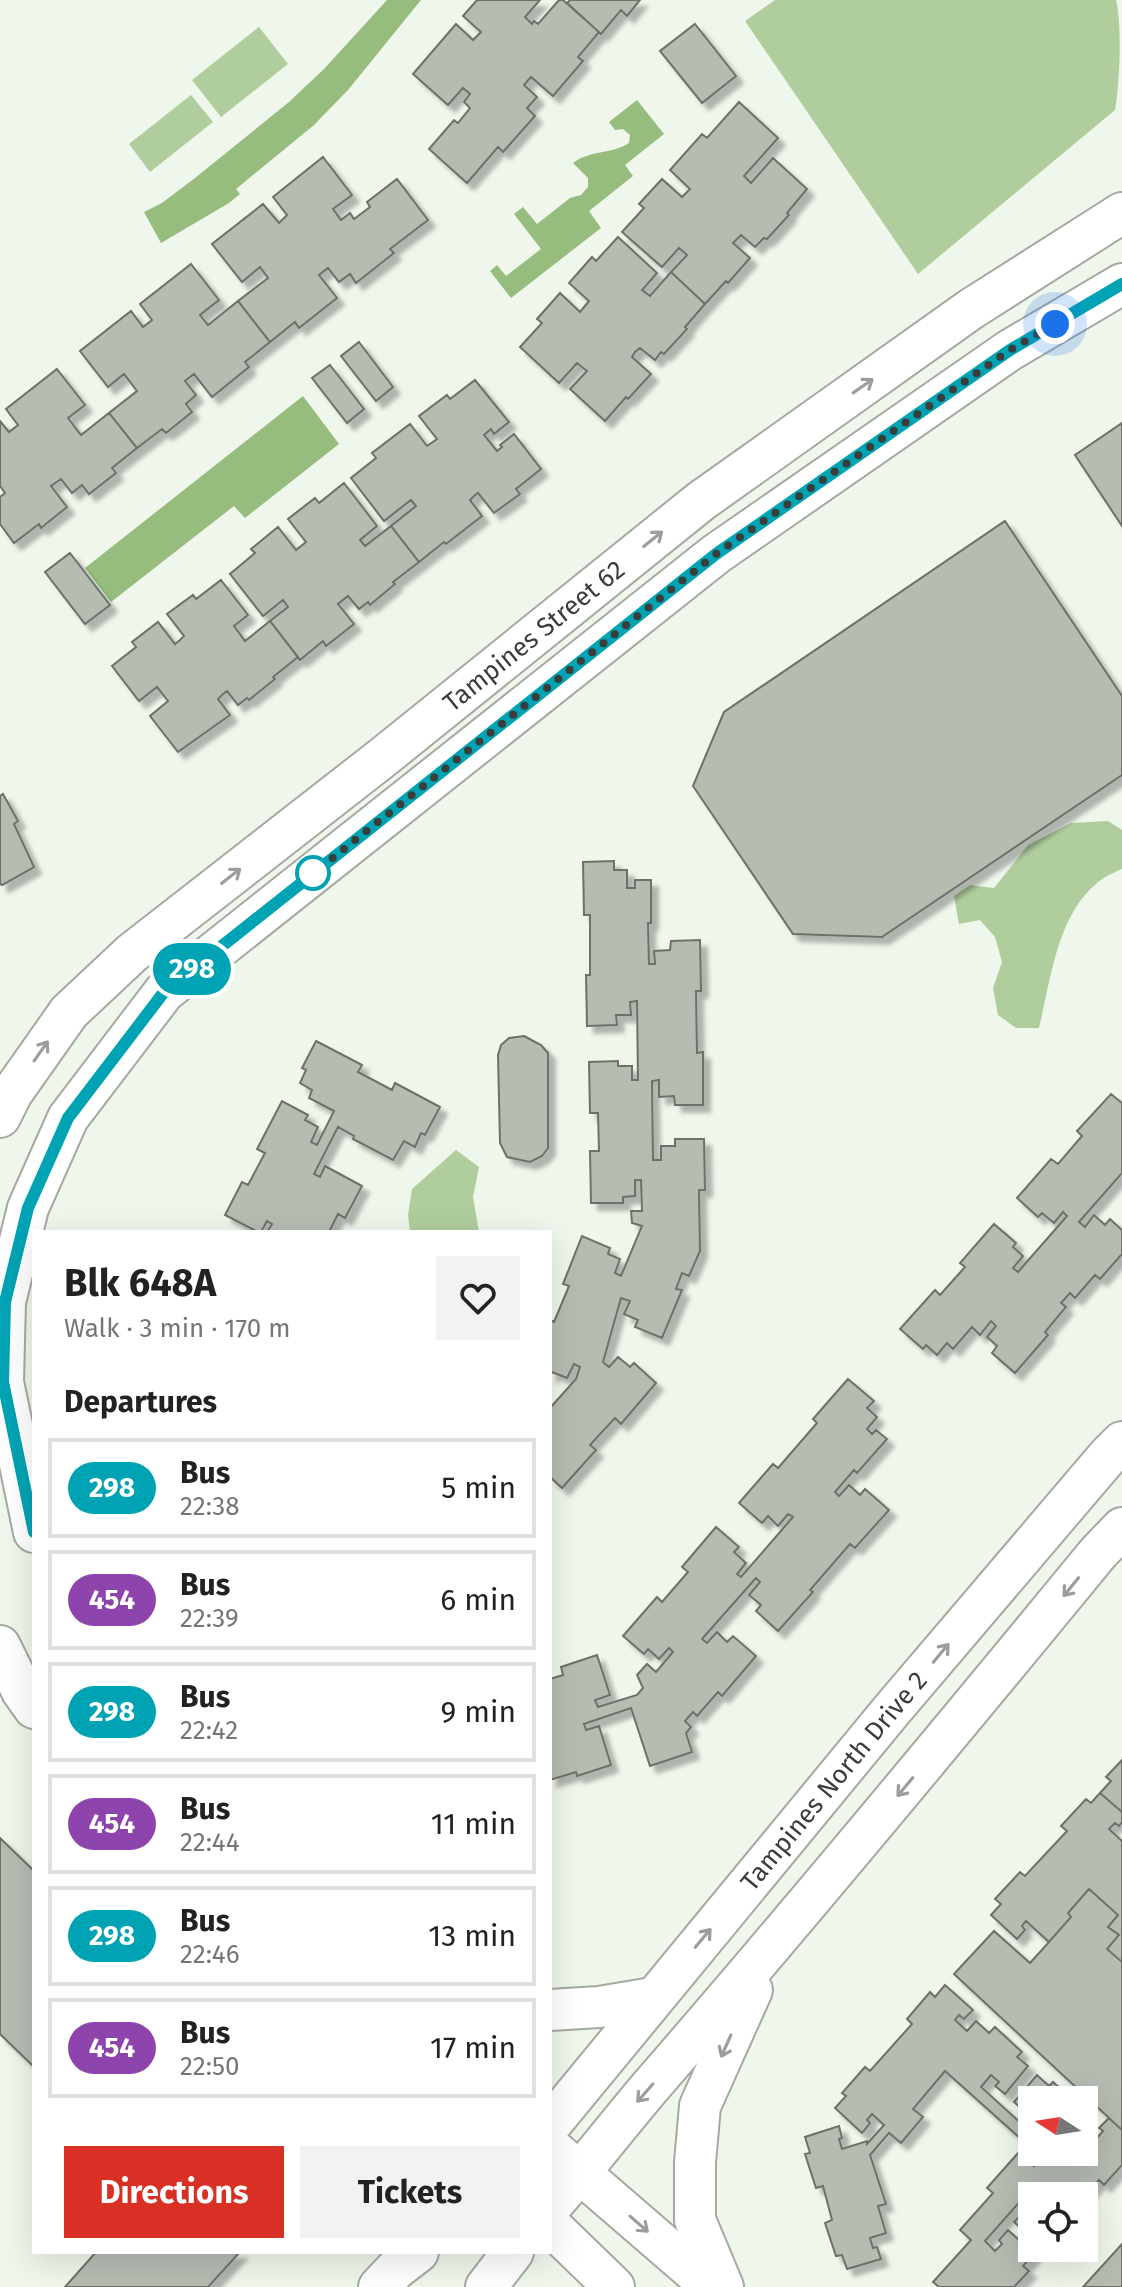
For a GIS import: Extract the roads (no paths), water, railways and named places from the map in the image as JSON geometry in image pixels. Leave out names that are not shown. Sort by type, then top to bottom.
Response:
[{"type":"street","points":[[1109,220],[1122,190]]},
{"type":"street","name":"Tampines Street 62","points":[[0,1117],[12,1093],[69,1012],[132,953],[382,758],[701,501],[971,309],[1109,220]]},
{"type":"street","name":"Tampines Street 62","points":[[32,1522],[3,1382],[5,1302],[28,1208],[68,1118],[164,992],[716,554],[1010,350],[1122,284]]},
{"type":"street","name":"Tampines North Drive 2","points":[[552,2123],[891,1711],[1122,1442]]},
{"type":"street","points":[[552,2205],[770,1950],[1098,1553],[1122,1528]]},
{"type":"street","points":[[0,1646],[32,1705]]},
{"type":"street","points":[[723,2287],[695,2220],[695,2162],[700,2106],[770,1950]]},
{"type":"street","points":[[552,2010],[599,2007],[653,1998]]},
{"type":"street","points":[[552,2149],[712,2287]]},
{"type":"street","points":[[552,2227],[614,2287]]},
{"type":"street","points":[[486,2287],[511,2254]]}]
